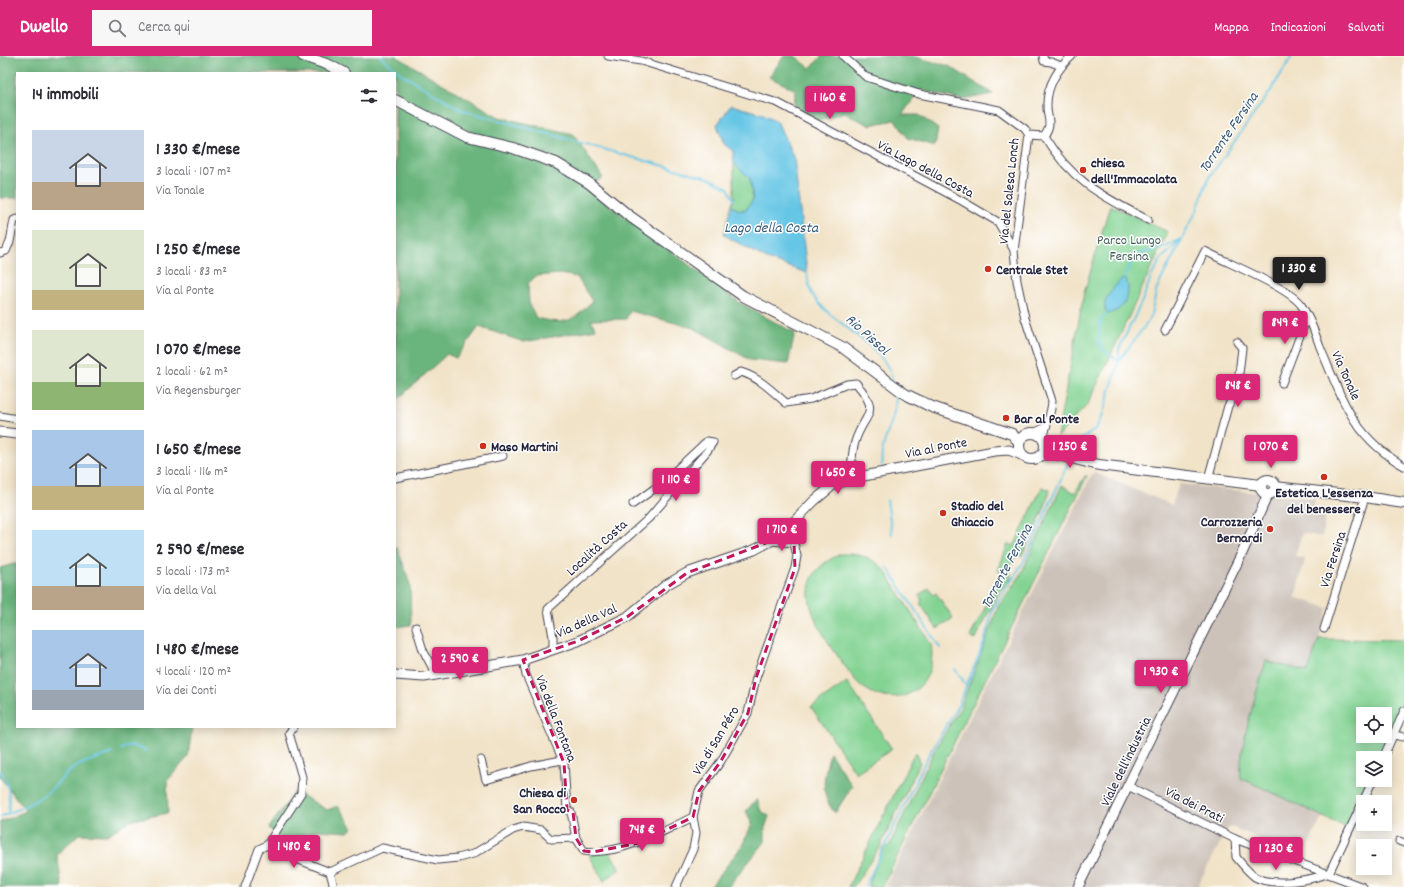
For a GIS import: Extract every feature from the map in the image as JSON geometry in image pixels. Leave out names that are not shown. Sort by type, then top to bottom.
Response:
[{"type":"main road","points":[[303,56],[329,65],[342,72]]},
{"type":"main road","name":"Via al Ponte","points":[[396,101],[467,137],[513,148],[556,163],[589,183],[628,215],[743,296],[842,347],[905,394],[932,407],[1015,435],[1019,443]]},
{"type":"main road","name":"Via al Ponte","points":[[1001,430],[1031,433]]},
{"type":"main road","points":[[1047,447],[1041,455],[1034,459],[1024,456],[1019,443],[1031,433],[1040,435],[1047,447],[1094,464],[1261,485]]},
{"type":"main road","points":[[1261,485],[1264,481],[1268,480],[1272,481],[1276,487],[1366,497],[1404,503]]},
{"type":"main road","points":[[1261,485],[1262,492],[1268,494],[1274,492],[1276,487]]},
{"type":"street","points":[[319,56],[329,65]]},
{"type":"street","name":"Via Lago della Costa","points":[[608,56],[641,61],[778,103],[955,197],[998,222],[1014,250]]},
{"type":"street","name":"Via del Salesa Lonch","points":[[843,56],[866,77],[919,94],[999,110],[1025,129],[1029,135],[1014,250],[1017,281],[1025,318],[1052,401],[1051,415],[1046,427],[1047,447]]},
{"type":"street","points":[[1043,56],[1044,62],[1051,62],[1061,66]]},
{"type":"street","points":[[1044,136],[1049,129],[1050,121],[1046,104],[1051,85],[1061,66],[1072,56]]},
{"type":"street","points":[[1029,135],[1044,136],[1077,178],[1098,194],[1148,220]]},
{"type":"street","points":[[0,254],[6,252],[10,242],[14,220],[16,219]]},
{"type":"street","name":"Via Tonale","points":[[1165,330],[1205,251],[1244,270],[1300,304],[1309,320],[1343,400],[1354,420],[1376,447],[1404,466]]},
{"type":"street","points":[[1282,383],[1304,325],[1309,320]]},
{"type":"street","points":[[1208,479],[1228,406],[1237,391],[1242,348],[1237,342]]},
{"type":"street","points":[[734,376],[741,372],[754,376],[767,385],[786,403],[811,399],[847,384],[856,383],[863,390],[870,407],[869,414],[856,439],[853,451],[852,470],[848,479]]},
{"type":"street","points":[[0,416],[16,419]]},
{"type":"street","points":[[1031,433],[1046,427]]},
{"type":"street","points":[[0,432],[16,434]]},
{"type":"street","name":"Località Costa","points":[[553,650],[554,637],[548,609],[649,518],[708,450],[713,442],[707,441],[662,483],[633,504]]},
{"type":"street","name":"Via al Ponte","points":[[1009,450],[1019,443]]},
{"type":"street","name":"Via al Ponte","points":[[771,542],[785,531],[814,501],[832,486],[848,479],[949,458],[994,451],[1009,450],[1024,456]]},
{"type":"street","points":[[396,478],[503,456]]},
{"type":"street","name":"Viale dell'industria","points":[[1078,887],[1246,544],[1268,494]]},
{"type":"street","name":"Via Fersina","points":[[1324,629],[1366,497]]},
{"type":"street","name":"Via di San Péro","points":[[692,817],[699,791],[721,761],[748,713],[756,678],[795,568],[797,556],[795,540],[801,515]]},
{"type":"street","points":[[785,531],[795,540]]},
{"type":"street","points":[[771,542],[795,540]]},
{"type":"street","name":"Via della Val","points":[[396,675],[424,677],[523,660],[553,650],[590,635],[627,617],[666,585],[687,573],[754,550],[771,542]]},
{"type":"street","points":[[416,627],[423,650],[436,675]]},
{"type":"street","name":"Via della Fontana","points":[[523,660],[526,675],[562,760],[567,810],[571,812],[573,816],[576,838],[584,851],[593,852],[639,843],[692,817]]},
{"type":"street","points":[[1386,751],[1404,711]]},
{"type":"street","points":[[245,887],[259,850],[267,845],[301,793],[302,777],[289,733],[293,728]]},
{"type":"street","points":[[1394,735],[1404,737]]},
{"type":"street","points":[[481,760],[486,780],[531,766],[562,760]]},
{"type":"street","name":"Via dei Prati","points":[[1128,786],[1235,839],[1363,887]]},
{"type":"street","points":[[1235,839],[1236,857],[1256,877],[1266,880],[1293,881],[1314,879],[1329,873],[1370,787]]},
{"type":"street","points":[[676,887],[693,849],[696,833],[692,817]]},
{"type":"street","points":[[267,845],[281,853],[330,872],[382,848],[438,860],[458,858],[473,854],[513,830],[523,826],[541,830],[551,839],[576,838]]},
{"type":"street","points":[[330,872],[334,887]]},
{"type":"highlighted area","points":[[771,541],[794,543],[795,568],[756,678],[748,713],[721,761],[699,791],[693,817],[639,843],[593,852],[584,851],[576,838],[573,812],[567,810],[564,763],[523,660],[578,641],[627,617],[687,573]]},
{"type":"shaded area","points":[[1093,472],[1172,505],[1179,484],[1315,499],[1313,511],[1326,512],[1322,537],[1302,533],[1295,556],[1305,559],[1295,597],[1328,608],[1319,639],[1404,640],[1404,698],[1392,726],[1392,707],[1356,707],[1356,743],[1384,743],[1381,751],[1356,751],[1356,787],[1361,787],[1358,795],[1356,795],[1356,801],[1347,828],[1322,817],[1303,857],[1229,826],[1197,887],[885,887]]},
{"type":"green space","points":[[0,56],[396,56],[499,117],[573,134],[603,178],[585,187],[740,303],[795,333],[788,364],[750,360],[694,328],[630,311],[626,319],[591,320],[596,329],[524,342],[479,327],[456,358],[447,354],[396,401],[396,72],[16,72],[16,198],[0,198]],"holes":[[[560,274],[577,277],[592,301],[579,314],[567,320],[554,321],[536,318],[529,303],[528,284],[536,276]]]},
{"type":"green space","points":[[784,56],[795,56],[810,68],[822,56],[911,56],[949,66],[993,94],[962,100],[920,90],[902,115],[919,115],[938,129],[935,146],[908,138],[895,120],[869,125],[844,113],[817,120],[794,104],[796,90],[769,77]]},
{"type":"green space","points":[[734,163],[750,179],[753,200],[746,210],[739,210],[731,206],[734,200]]},
{"type":"green space","name":"Parco Lungo Fersina","points":[[1110,205],[1168,232],[1088,404],[1057,437],[1084,293]]},
{"type":"green space","points":[[1085,476],[1087,476],[882,887],[868,887],[882,848],[889,846],[933,753],[960,708],[998,607],[1020,576],[1062,485],[1075,493]]},
{"type":"green space","points":[[1042,487],[1050,490],[1044,509],[1022,556],[1016,555],[1010,567],[1011,578],[998,594],[975,640],[970,637],[1003,573],[998,570],[1008,544],[1014,546]]},
{"type":"green space","points":[[396,547],[410,584],[411,625],[396,627]]},
{"type":"green space","points":[[841,554],[859,555],[874,561],[884,569],[931,644],[931,661],[927,676],[919,687],[908,694],[895,697],[882,696],[867,690],[854,679],[821,631],[813,613],[809,596],[811,580],[821,566]]},
{"type":"green space","points":[[16,563],[16,728],[192,728],[188,757],[167,781],[168,813],[129,821],[107,835],[79,834],[57,854],[62,887],[0,887],[0,822],[26,811],[0,777],[0,568]]},
{"type":"green space","points":[[929,588],[933,595],[936,593],[953,618],[937,629],[920,603],[922,601],[919,595]]},
{"type":"green space","points":[[1319,639],[1404,640],[1404,698],[1392,726],[1392,707],[1356,707],[1356,743],[1384,743],[1381,751],[1356,751],[1356,787],[1365,787],[1361,795],[1356,795],[1356,807],[1347,828],[1241,778],[1242,751],[1245,736],[1266,661],[1308,672]]},
{"type":"green space","points":[[847,682],[892,749],[856,773],[811,707]]},
{"type":"green space","points":[[915,752],[920,763],[880,847],[853,887],[848,887]]},
{"type":"green space","points":[[830,753],[852,786],[835,813],[827,799],[824,784]]},
{"type":"green space","points":[[295,791],[327,810],[338,806],[353,828],[348,832],[318,830],[282,841],[269,828]]},
{"type":"green space","points":[[757,799],[761,811],[769,816],[765,828],[765,842],[728,887],[710,887],[742,846],[752,824],[746,811]]},
{"type":"green space","points":[[608,849],[620,869],[604,881],[589,855]]},
{"type":"water","name":"Lago della Costa","points":[[731,105],[763,114],[777,121],[794,159],[807,273],[767,259],[724,235],[731,206],[739,210],[746,210],[753,200],[750,179],[734,163],[733,151],[724,144],[717,125]]},
{"type":"water","points":[[1125,277],[1128,289],[1126,300],[1119,309],[1107,314],[1105,305],[1107,297],[1116,285]]},
{"type":"waterway","points":[[380,56],[400,73],[462,110],[708,178],[728,188],[734,200]]},
{"type":"waterway","name":"Torrente Fersina","points":[[1071,455],[1078,441],[1095,430],[1103,414],[1119,361],[1150,319],[1157,288],[1197,210],[1208,179],[1272,89],[1292,56]]},
{"type":"waterway","points":[[1124,279],[1133,258],[1141,253],[1161,249],[1182,239]]},
{"type":"waterway","points":[[1119,361],[1119,349],[1142,301],[1151,277],[1161,259],[1180,241]]},
{"type":"waterway","name":"Rio Pissol","points":[[807,273],[812,294],[821,305],[880,356],[888,368],[893,381]]},
{"type":"waterway","points":[[1108,311],[1100,321],[1099,343],[1103,350],[1119,361]]},
{"type":"waterway","name":"Rio Pissol","points":[[882,465],[883,447],[895,410],[895,391]]},
{"type":"waterway","name":"Torrente Fersina","points":[[865,887],[928,756],[958,706],[984,643],[993,609],[1024,561],[1069,461]]},
{"type":"waterway","name":"Rio Pissol","points":[[887,500],[892,534]]},
{"type":"waterway","name":"Rio Pissol","points":[[887,567],[940,648]]},
{"type":"waterway","name":"Rio Pissol","points":[[955,669],[966,685]]},
{"type":"waterway","points":[[121,749],[131,745],[147,751]]},
{"type":"waterway","points":[[0,817],[39,798],[49,791],[69,771],[77,766],[112,753]]},
{"type":"waterway","points":[[0,771],[6,781],[8,791],[8,813]]},
{"type":"place","name":"chiesa dell'Immacolata","points":[[1083,170]]},
{"type":"place","name":"Centrale Stet","points":[[988,269]]},
{"type":"place","name":"Bar al Ponte","points":[[1006,418]]},
{"type":"place","name":"Maso Martini","points":[[483,446]]},
{"type":"place","name":"Estetica L'essenza del benessere","points":[[1324,477]]},
{"type":"place","name":"Stadio del Ghiaccio","points":[[943,513]]},
{"type":"place","name":"Carrozzeria Bernardi","points":[[1270,529]]},
{"type":"place","name":"Chiesa di San Rocco","points":[[574,800]]}]
